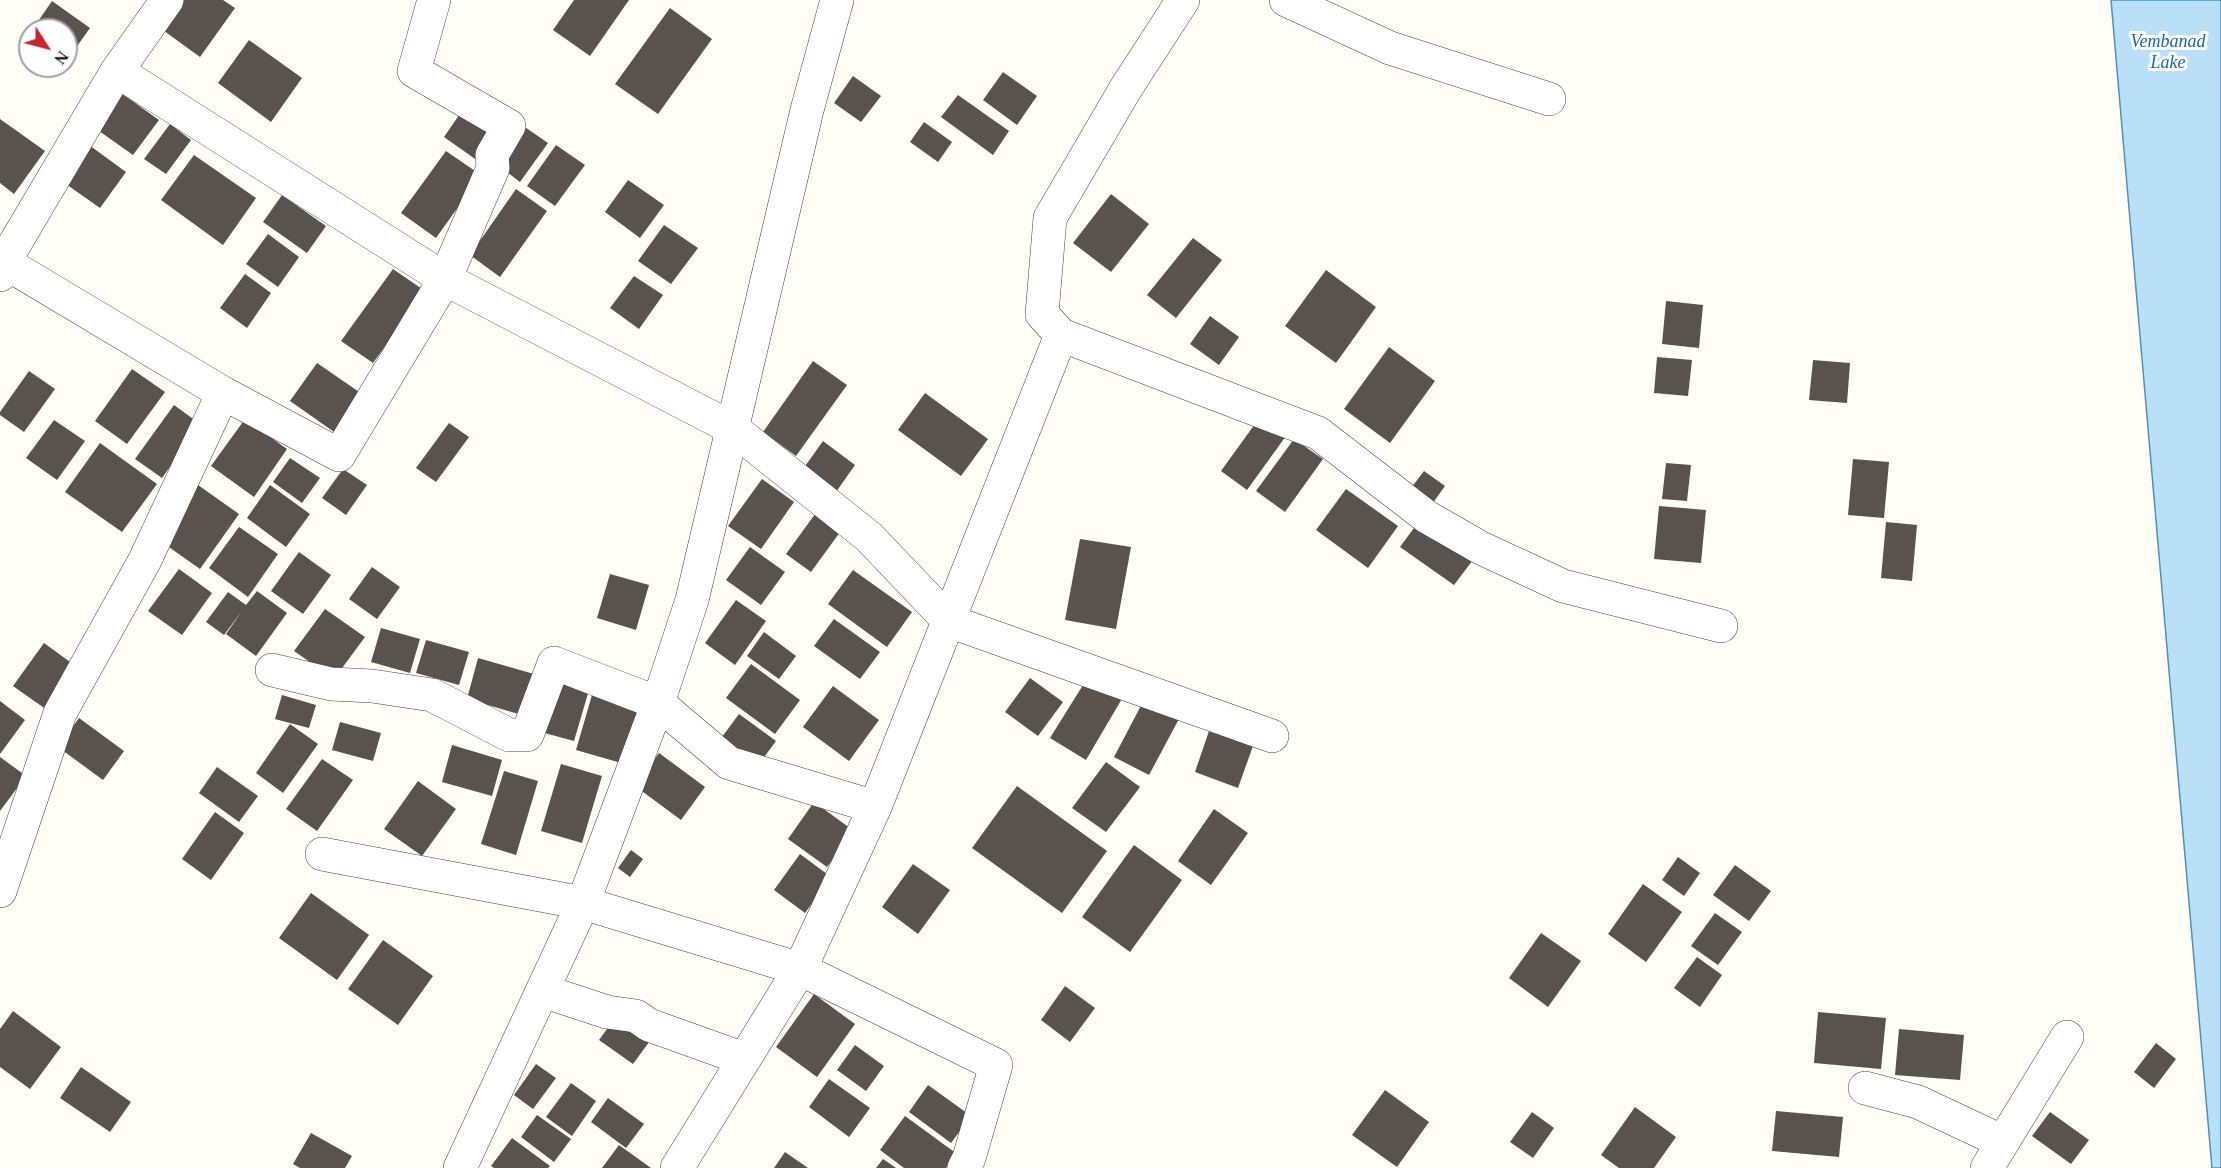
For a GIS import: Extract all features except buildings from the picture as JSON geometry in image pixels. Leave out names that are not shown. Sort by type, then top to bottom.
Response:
[{"type":"street","points":[[167,0],[117,71],[2,268],[223,393],[339,455],[445,279],[493,168],[492,156],[509,126],[414,71],[434,0]]},
{"type":"street","points":[[460,1168],[583,903],[658,703],[692,600],[807,110],[837,0]]},
{"type":"street","points":[[1183,0],[1126,88],[1050,218],[1042,314],[1061,335],[1318,433],[1427,517],[1481,548],[1563,586],[1721,626]]},
{"type":"street","points":[[1286,0],[1390,48],[1550,99]]},
{"type":"street","points":[[117,71],[445,279],[732,428],[869,537],[949,621],[1272,736]]},
{"type":"street","points":[[677,1168],[800,969],[875,807],[1061,335]]},
{"type":"street","points":[[0,891],[60,713],[145,560],[223,393]]},
{"type":"street","points":[[272,670],[330,684],[372,686],[432,694],[508,735],[528,735],[554,663],[658,703],[729,763],[875,807]]},
{"type":"street","points":[[322,854],[583,903],[800,969],[996,1065],[969,1158],[964,1168]]},
{"type":"street","points":[[543,991],[607,1012],[636,1016],[649,1025],[744,1059]]},
{"type":"street","points":[[1865,1088],[1918,1102],[1995,1155],[2067,1037]]},
{"type":"water","name":"Vembanad Lake","points":[[2111,0],[2221,0],[2221,1168],[2212,1168]]}]
